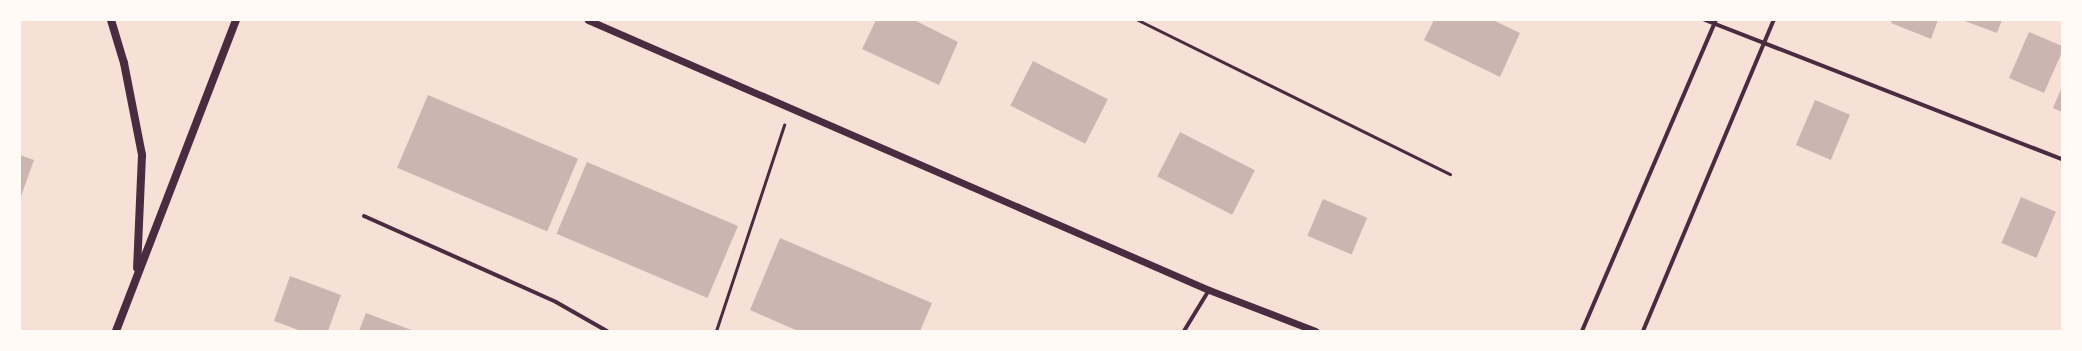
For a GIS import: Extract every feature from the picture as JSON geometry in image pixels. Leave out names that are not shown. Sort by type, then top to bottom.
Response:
[{"type":"main road","points":[[111,20],[124,63],[142,155],[137,275]]},
{"type":"main road","points":[[116,331],[236,20]]},
{"type":"street","points":[[588,20],[1209,290],[1315,331]]},
{"type":"street","points":[[1705,20],[1715,22],[1765,44],[2062,159]]},
{"type":"street","points":[[1643,331],[1774,20]]},
{"type":"street","points":[[1582,331],[1715,22]]},
{"type":"street","points":[[364,216],[556,302],[607,331]]},
{"type":"street","points":[[1184,331],[1209,290]]},
{"type":"lane","points":[[1138,20],[1450,174]]},
{"type":"path","points":[[716,331],[790,107]]},
{"type":"building","points":[[876,20],[914,20],[958,42],[939,85],[862,49]]},
{"type":"building","points":[[1434,20],[1493,20],[1520,33],[1500,77],[1424,40]]},
{"type":"building","points":[[1892,20],[1938,20],[1931,39],[1891,23]]},
{"type":"building","points":[[1962,20],[2002,20],[1997,33]]},
{"type":"building","points":[[2029,32],[2062,46],[2062,52],[2044,93],[2009,78]]},
{"type":"building","points":[[1033,61],[1108,99],[1085,144],[1010,106]]},
{"type":"building","points":[[2062,87],[2062,112],[2053,108]]},
{"type":"building","points":[[428,95],[578,159],[547,231],[397,168]]},
{"type":"building","points":[[1815,100],[1850,115],[1831,160],[1796,145]]},
{"type":"building","points":[[1180,132],[1255,170],[1232,215],[1157,177]]},
{"type":"building","points":[[20,155],[34,160],[20,199]]},
{"type":"building","points":[[587,162],[738,226],[707,298],[557,234]]},
{"type":"building","points":[[2021,197],[2056,212],[2036,258],[2001,243]]},
{"type":"building","points":[[1323,199],[1367,218],[1352,255],[1307,236]]},
{"type":"building","points":[[780,238],[932,303],[920,331],[798,331],[750,310]]},
{"type":"building","points":[[290,276],[341,295],[328,331],[301,331],[274,321]]},
{"type":"building","points":[[366,313],[414,331],[359,331]]}]
